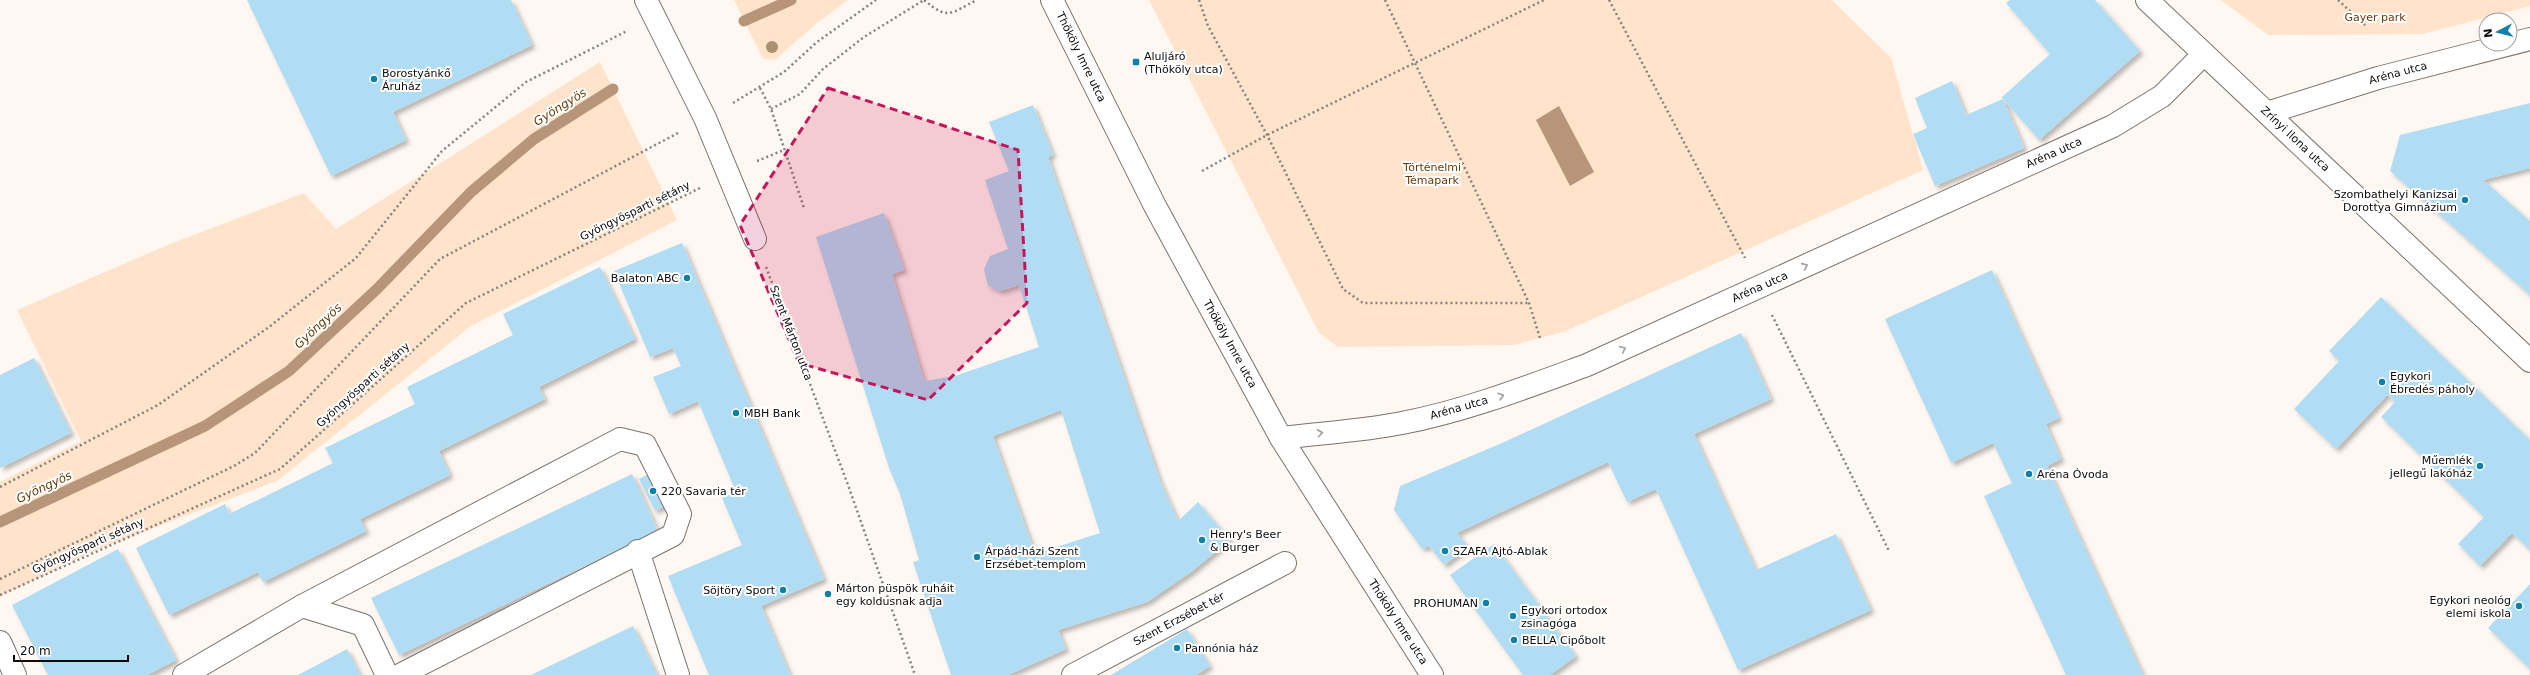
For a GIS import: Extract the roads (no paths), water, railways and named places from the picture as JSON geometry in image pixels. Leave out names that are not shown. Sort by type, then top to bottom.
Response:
[{"type":"street","name":"Thököly Imre utca","points":[[1052,0],[1155,206],[1281,438],[1432,675]]},
{"type":"street","name":"Zrínyi Ilona utca","points":[[2147,0],[2530,361]]},
{"type":"street","points":[[654,15],[705,118],[755,239]]},
{"type":"street","name":"Aréna utca","points":[[2267,113],[2378,78],[2530,40]]},
{"type":"street","name":"Aréna utca","points":[[1281,438],[1401,423],[1440,414],[1511,393],[1588,365],[2113,126],[2162,96],[2204,54]]},
{"type":"street","points":[[184,675],[302,606],[620,439],[645,445],[680,514],[673,535],[638,551],[400,675]]},
{"type":"street","points":[[638,551],[678,675]]},
{"type":"street","name":"Szent Erzsébet tér","points":[[1073,675],[1286,563]]},
{"type":"street","points":[[302,606],[363,624],[386,675]]},
{"type":"street","points":[[0,642],[15,675]]},
{"type":"waterway","name":"Gyöngyös","points":[[744,21],[791,0]]},
{"type":"waterway","name":"Gyöngyös","points":[[0,522],[205,426],[289,371],[377,289],[471,192],[534,139],[613,89]]},
{"type":"place","name":"Aluljáró (Thököly utca)","points":[[1136,62]]},
{"type":"place","name":"Borostyánkő Áruház","points":[[374,79]]},
{"type":"place","name":"Szombathelyi Kanizsai Dorottya Gimnázium","points":[[2465,200]]},
{"type":"place","name":"Balaton ABC","points":[[687,278]]},
{"type":"place","name":"Egykori Ébredés páholy","points":[[2382,382]]},
{"type":"place","name":"MBH Bank","points":[[736,413]]},
{"type":"place","name":"Műemlék jellegű lakóház","points":[[2480,466]]},
{"type":"place","name":"Aréna Óvoda","points":[[2029,474]]},
{"type":"place","name":"220 Savaria tér","points":[[653,491]]},
{"type":"place","name":"Henry's Beer & Burger","points":[[1202,540]]},
{"type":"place","name":"SZAFA Ajtó-Ablak","points":[[1445,551]]},
{"type":"place","name":"Árpád-házi Szent Erzsébet-templom","points":[[977,557]]},
{"type":"place","name":"Söjtöry Sport","points":[[783,590]]},
{"type":"place","name":"Márton püspök ruháit egy koldusnak adja","points":[[828,594]]},
{"type":"place","name":"PROHUMAN","points":[[1486,603]]},
{"type":"place","name":"Egykori neológ elemi iskola","points":[[2519,606]]},
{"type":"place","name":"Egykori ortodox zsinagóga","points":[[1513,616]]},
{"type":"place","name":"BELLA Cipőbolt","points":[[1514,640]]},
{"type":"place","name":"Pannónia ház","points":[[1177,648]]},
{"type":"park label","name":"Gayer park","points":[[2375,17]]},
{"type":"park label","name":"Történelmi Témapark","points":[[1432,173]]}]
